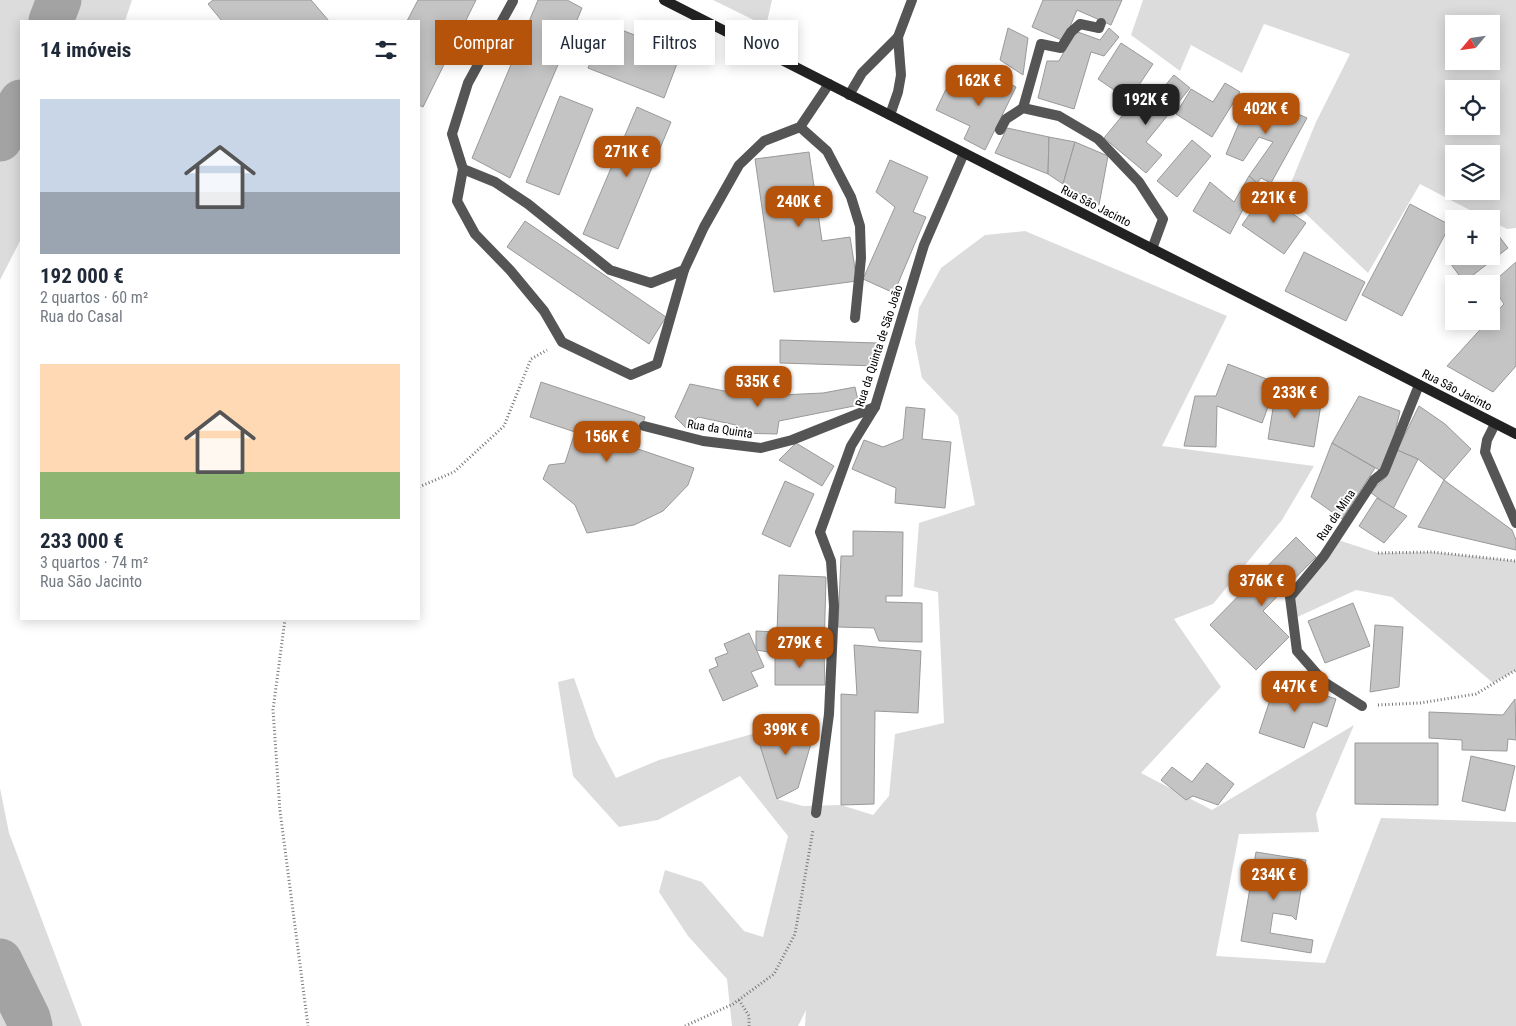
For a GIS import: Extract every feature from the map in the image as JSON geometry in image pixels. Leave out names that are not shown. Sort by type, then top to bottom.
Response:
[{"type":"main road","name":"Rua São Jacinto","points":[[664,0],[1516,434]]},
{"type":"street","points":[[849,94],[862,73],[898,37],[912,0]]},
{"type":"street","points":[[513,1],[468,83],[452,134],[463,170],[457,201],[476,234],[544,311],[562,342],[600,362],[631,375],[657,364],[684,270],[704,227],[739,165],[764,141],[800,127],[829,84]]},
{"type":"street","points":[[1000,130],[1006,119],[1023,108],[1041,44],[1061,48],[1071,32],[1080,24],[1100,28],[1101,23]]},
{"type":"street","points":[[890,115],[898,92],[901,75],[898,37]]},
{"type":"street","points":[[1023,108],[1059,116],[1098,139],[1139,182],[1163,220],[1152,249]]},
{"type":"street","points":[[800,127],[827,151],[851,197],[860,226],[861,258],[855,318]]},
{"type":"street","name":"Rua da Quinta de São João","points":[[816,813],[829,714],[834,606],[831,561],[820,532],[851,446],[875,407],[924,244],[964,153]]},
{"type":"street","points":[[463,170],[495,182],[528,204],[610,270],[651,284],[684,270]]},
{"type":"street","name":"Rua da Mina","points":[[1362,706],[1324,682],[1297,652],[1290,598],[1324,556],[1374,480],[1384,472],[1419,385]]},
{"type":"street","name":"Rua da Quinta","points":[[644,426],[703,441],[761,448],[792,440],[875,407]]},
{"type":"street","points":[[1495,424],[1487,440],[1485,452],[1516,523]]},
{"type":"path","points":[[420,486],[454,472],[504,426],[531,358],[562,342]]},
{"type":"path","points":[[1378,553],[1432,552],[1516,561]]},
{"type":"path","points":[[285,620],[273,710],[280,811],[308,1026]]},
{"type":"path","points":[[1362,706],[1420,703],[1476,694],[1516,670]]},
{"type":"path","points":[[685,1026],[739,1000],[774,974],[795,934],[816,813]]},
{"type":"path","points":[[739,1000],[749,1016],[749,1026]]},
{"type":"shaded area","points":[[0,0],[132,0],[125,20],[20,20],[20,241],[0,280]]},
{"type":"shaded area","points":[[713,0],[772,0],[767,20],[754,20]]},
{"type":"shaded area","points":[[1143,0],[1516,0],[1516,228],[1507,229],[1500,226],[1500,210],[1470,210],[1451,200],[1500,200],[1500,145],[1445,145],[1445,197],[1420,184],[1368,273],[1286,195],[1316,122],[1350,54],[1264,24],[1242,73],[1191,45],[1180,71],[1131,35]]},
{"type":"shaded area","points":[[1025,231],[1227,316],[1162,446],[1314,466],[1282,520],[1213,604],[1174,619],[1221,687],[1141,773],[1212,810],[1354,725],[1316,814],[1319,832],[1239,834],[1216,956],[1325,963],[1381,818],[1516,822],[1516,1026],[805,1026],[806,1010],[798,1026],[732,1026],[727,979],[688,936],[659,892],[665,870],[702,882],[744,931],[763,937],[788,836],[740,776],[658,820],[619,827],[573,776],[558,682],[574,678],[595,738],[616,778],[659,760],[756,733],[777,799],[803,806],[841,805],[873,815],[889,796],[895,734],[944,723],[938,592],[914,587],[919,523],[975,505],[958,416],[922,378],[915,343],[919,308],[941,268],[985,235]]},
{"type":"shaded area","points":[[1335,539],[1378,553],[1432,552],[1516,561],[1516,670],[1493,683],[1392,597],[1356,590],[1293,619],[1290,597]]},
{"type":"shaded area","points":[[0,788],[9,833],[82,1026],[0,1026]]},
{"type":"building","points":[[213,0],[311,0],[328,20],[221,20],[208,4]]},
{"type":"building","points":[[418,0],[476,0],[466,20],[435,20],[435,65],[444,65],[423,107],[420,106],[420,20],[408,20]]},
{"type":"building","points":[[538,0],[567,0],[582,8],[577,20],[542,20],[542,65],[558,65],[510,178],[472,158],[511,65],[532,65],[532,20],[530,20]]},
{"type":"building","points":[[1043,0],[1122,0],[1111,25],[1077,10],[1064,41],[1032,27]]},
{"type":"building","points":[[1008,28],[1028,38],[1023,75],[1000,60]]},
{"type":"building","points":[[1109,28],[1119,37],[1104,56],[1091,52],[1074,109],[1038,98],[1047,61],[1059,61],[1075,31],[1100,40]]},
{"type":"building","points":[[624,31],[634,35],[634,65],[676,65],[664,98],[588,68],[589,65],[624,65]]},
{"type":"building","points":[[1121,43],[1153,64],[1129,100],[1098,79]]},
{"type":"building","points":[[981,69],[1016,87],[985,150],[964,139],[970,126],[936,110],[948,85],[968,95]]},
{"type":"building","points":[[1174,75],[1190,88],[1146,142],[1162,155],[1146,173],[1104,138],[1131,105],[1141,114]]},
{"type":"building","points":[[1225,83],[1240,92],[1212,137],[1176,114],[1191,89],[1213,102]]},
{"type":"building","points":[[1252,93],[1307,118],[1271,183],[1261,178],[1257,183],[1249,176],[1273,142],[1259,137],[1243,161],[1226,154]]},
{"type":"building","points":[[560,96],[593,109],[559,195],[526,182]]},
{"type":"building","points":[[637,107],[671,122],[618,249],[583,234]]},
{"type":"building","points":[[1007,128],[1049,137],[1048,174],[995,153]]},
{"type":"building","points":[[1049,137],[1075,142],[1063,184],[1048,174]]},
{"type":"building","points":[[1192,140],[1211,156],[1177,197],[1157,181]]},
{"type":"building","points":[[1075,142],[1108,156],[1099,205],[1063,184]]},
{"type":"building","points":[[809,152],[822,241],[850,237],[857,281],[774,292],[755,159]]},
{"type":"building","points":[[890,160],[928,177],[913,212],[926,217],[894,293],[863,279],[895,207],[876,192]]},
{"type":"building","points":[[1249,176],[1257,183],[1230,234],[1193,211],[1210,182],[1234,202]]},
{"type":"building","points":[[1264,194],[1306,223],[1284,254],[1242,225]]},
{"type":"building","points":[[1410,204],[1445,222],[1445,234],[1402,316],[1362,295]]},
{"type":"building","points":[[525,221],[666,317],[649,344],[507,247]]},
{"type":"building","points":[[1500,238],[1508,248],[1500,254]]},
{"type":"building","points":[[1304,252],[1365,282],[1346,321],[1285,291]]},
{"type":"building","points":[[1516,262],[1516,366],[1493,392],[1447,366],[1480,330],[1500,330],[1500,308],[1504,304],[1500,298],[1500,276]]},
{"type":"building","points":[[1452,265],[1486,265],[1473,275],[1459,275]]},
{"type":"building","points":[[780,340],[877,343],[877,366],[780,363]]},
{"type":"building","points":[[1228,364],[1277,383],[1262,423],[1217,406],[1216,447],[1184,446],[1195,396],[1216,396]]},
{"type":"building","points":[[541,382],[645,417],[635,448],[694,468],[688,485],[663,511],[634,525],[587,533],[575,505],[543,479],[549,465],[565,463],[575,432],[530,417]]},
{"type":"building","points":[[690,384],[734,393],[781,395],[823,393],[855,387],[859,405],[779,421],[777,434],[736,433],[736,425],[698,417],[686,428],[675,417]]},
{"type":"building","points":[[1276,390],[1322,398],[1314,447],[1268,439]]},
{"type":"building","points":[[1359,396],[1400,411],[1391,450],[1381,471],[1332,443]]},
{"type":"building","points":[[1419,406],[1445,424],[1471,449],[1444,480],[1418,459],[1397,450]]},
{"type":"building","points":[[906,407],[925,409],[922,439],[951,442],[945,508],[895,503],[896,488],[852,469],[864,440],[883,447],[903,439]]},
{"type":"building","points":[[796,443],[834,466],[822,486],[779,460]]},
{"type":"building","points":[[1332,443],[1375,468],[1342,519],[1311,497]]},
{"type":"building","points":[[1397,450],[1418,459],[1393,509],[1370,492],[1386,477]]},
{"type":"building","points":[[1444,480],[1512,530],[1516,540],[1516,550],[1418,527]]},
{"type":"building","points":[[785,481],[814,494],[790,547],[762,534]]},
{"type":"building","points":[[1377,498],[1407,516],[1384,543],[1359,526]]},
{"type":"building","points":[[853,531],[903,532],[902,596],[886,596],[886,602],[922,603],[922,642],[879,641],[874,628],[838,627],[841,556],[853,556]]},
{"type":"building","points":[[1296,537],[1316,557],[1263,611],[1289,637],[1256,670],[1210,625]]},
{"type":"building","points":[[779,575],[826,577],[824,652],[775,653],[756,650],[756,631],[777,632]]},
{"type":"building","points":[[1353,603],[1370,646],[1325,663],[1308,621]]},
{"type":"building","points":[[1375,625],[1403,627],[1399,687],[1370,692]]},
{"type":"building","points":[[749,633],[764,667],[751,672],[758,686],[723,701],[709,670],[718,666],[715,658],[728,653],[724,644]]},
{"type":"building","points":[[854,645],[921,651],[918,713],[875,711],[874,804],[841,805],[841,694],[857,695]]},
{"type":"building","points":[[824,652],[825,685],[775,685],[775,653]]},
{"type":"building","points":[[1277,679],[1336,699],[1327,727],[1313,722],[1304,748],[1259,733]]},
{"type":"building","points":[[1515,699],[1516,740],[1508,739],[1507,751],[1462,750],[1462,740],[1429,738],[1429,712],[1503,715]]},
{"type":"building","points":[[817,723],[798,788],[777,799],[756,733]]},
{"type":"building","points":[[1355,743],[1438,743],[1438,805],[1355,804]]},
{"type":"building","points":[[1471,756],[1515,766],[1505,811],[1462,801]]},
{"type":"building","points":[[1207,763],[1234,784],[1218,805],[1193,796],[1186,800],[1161,780],[1172,767],[1192,782]]},
{"type":"building","points":[[1256,852],[1306,860],[1296,920],[1292,916],[1273,913],[1270,933],[1313,940],[1311,953],[1241,941]]},
{"type":"waterway","points":[[51,20],[59,0]]},
{"type":"waterway","points":[[0,139],[20,104]]},
{"type":"waterway","points":[[0,961],[28,1018],[30,1026]]}]
